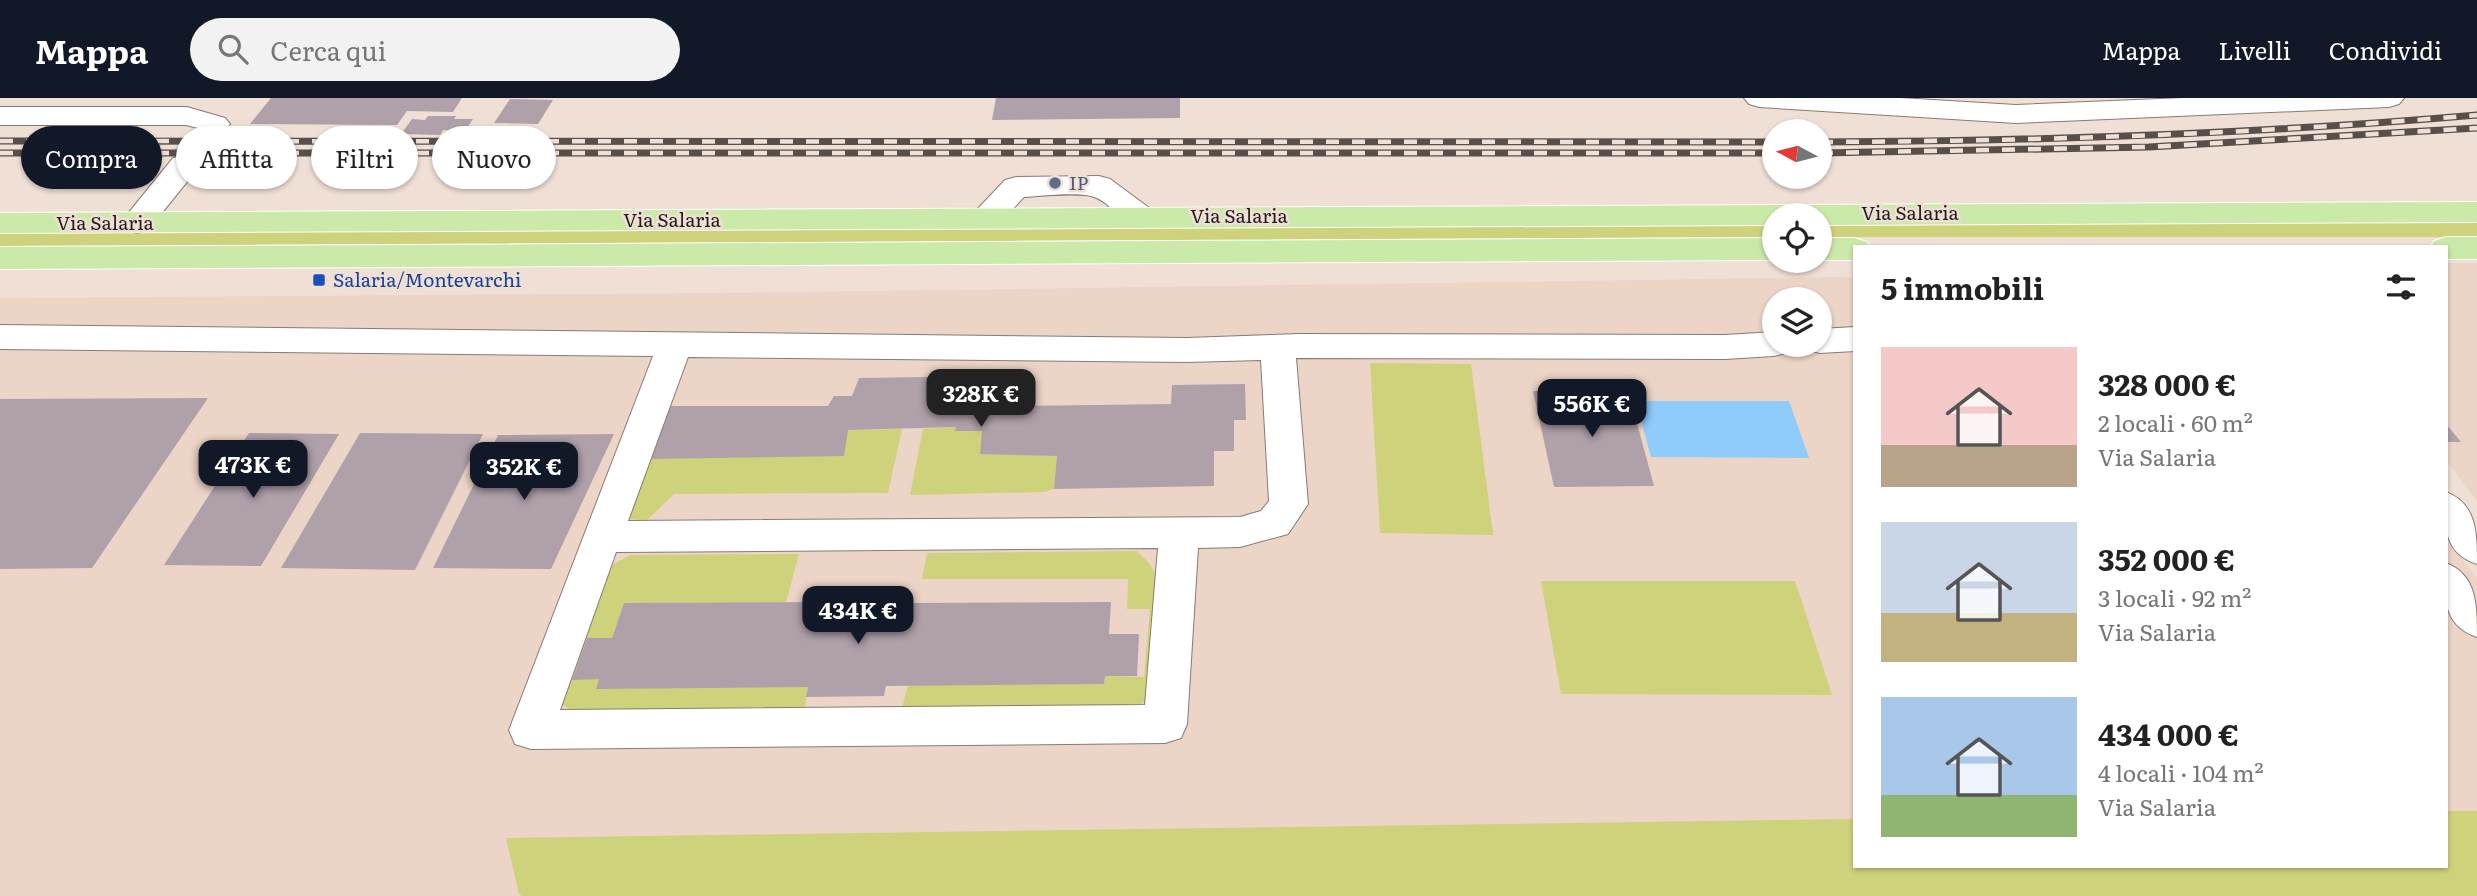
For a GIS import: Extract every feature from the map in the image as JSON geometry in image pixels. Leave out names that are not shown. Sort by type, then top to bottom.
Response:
[{"type":"main road","name":"Via Salaria","points":[[0,222],[2477,212]]},
{"type":"main road","points":[[2448,248],[2477,248]]},
{"type":"main road","name":"Via Salaria","points":[[0,258],[1762,249]]},
{"type":"main road","name":"Via Salaria","points":[[1832,249],[1853,249]]},
{"type":"street","points":[[1759,98],[2016,114],[2389,98]]},
{"type":"street","points":[[0,117],[187,116],[215,124],[214,126]]},
{"type":"street","points":[[137,223],[176,175]]},
{"type":"street","points":[[0,337],[1186,351],[1278,347],[1762,345]]},
{"type":"street","points":[[1832,340],[1853,339]]},
{"type":"street","points":[[676,343],[530,730],[1165,724],[1179,533]]},
{"type":"street","points":[[601,537],[1240,532],[1274,523],[1289,504],[1278,347]]},
{"type":"street","points":[[2448,510],[2477,548]]},
{"type":"street","points":[[2448,582],[2477,620]]},
{"type":"shaded area","points":[[2448,263],[2477,263],[2477,501],[2448,462]]},
{"type":"shaded area","points":[[1853,277],[1853,868],[2448,868],[2448,538],[2477,579],[2477,896],[0,896],[0,298],[730,293]]},
{"type":"green space","points":[[1762,223],[1762,237],[0,246],[0,233]]},
{"type":"green space","points":[[1832,223],[2477,223],[2477,237],[1832,237]]},
{"type":"green space","points":[[1370,363],[1471,364],[1493,535],[1380,533]]},
{"type":"green space","points":[[956,427],[955,431],[982,431],[980,453],[1057,456],[1054,489],[1044,492],[910,495],[923,429]]},
{"type":"green space","points":[[902,429],[888,493],[674,494],[647,520],[630,519],[626,513],[646,459],[848,430]]},
{"type":"green space","points":[[1137,551],[1151,565],[1156,577],[1150,696],[1138,708],[901,712],[908,685],[1104,684],[1105,676],[1144,677],[1150,609],[1127,609],[1128,579],[922,579],[927,553]]},
{"type":"green space","points":[[799,554],[786,602],[624,603],[612,638],[587,638],[572,679],[599,679],[597,688],[808,687],[804,713],[576,712],[558,703],[605,569],[630,555]]},
{"type":"green space","points":[[1541,581],[1795,581],[1832,695],[1561,694]]},
{"type":"green space","points":[[2448,811],[2477,811],[2477,896],[522,896],[519,894],[506,838],[1853,819],[1853,868],[2448,868]]},
{"type":"water","points":[[1636,401],[1789,401],[1809,458],[1651,457]]},
{"type":"building","points":[[271,98],[462,98],[453,112],[407,111],[397,125],[250,124]]},
{"type":"building","points":[[996,98],[1180,98],[1180,118],[992,120]]},
{"type":"building","points":[[510,99],[553,100],[538,124],[494,123]]},
{"type":"building","points":[[428,116],[473,119],[468,126],[432,126],[432,135],[418,134],[418,126],[407,126],[412,119],[425,120]]},
{"type":"building","points":[[997,376],[994,395],[1011,396],[1008,406],[1171,404],[1172,385],[1245,384],[1246,420],[1234,420],[1234,451],[1214,451],[1214,486],[1054,489],[1057,456],[980,454],[982,431],[955,431],[956,427],[848,430],[844,456],[646,459],[661,406],[828,406],[834,396],[852,396],[859,378]]},
{"type":"building","points":[[1628,390],[1654,486],[1554,487],[1533,391]]},
{"type":"building","points":[[208,398],[92,568],[0,569],[0,399]]},
{"type":"building","points":[[2448,426],[2461,442],[2448,442]]},
{"type":"building","points":[[249,433],[339,434],[261,566],[164,565]]},
{"type":"building","points":[[360,433],[483,434],[415,570],[281,568]]},
{"type":"building","points":[[614,434],[551,569],[433,568],[498,435]]},
{"type":"building","points":[[832,598],[907,598],[906,603],[1111,602],[1109,634],[1139,634],[1137,676],[1105,676],[1104,684],[886,686],[884,696],[806,697],[808,687],[596,689],[599,679],[572,680],[587,638],[612,638],[624,603],[831,602]]},
{"type":"railway","points":[[1832,142],[2149,135],[2477,115]]},
{"type":"railway","points":[[1832,153],[2149,147],[2477,128]]},
{"type":"railway","points":[[0,141],[1762,142]]},
{"type":"railway","points":[[0,153],[1762,153]]},
{"type":"place","name":"IP","points":[[1055,183]]},
{"type":"place","name":"Salaria/Montevarchi","points":[[319,280]]}]
